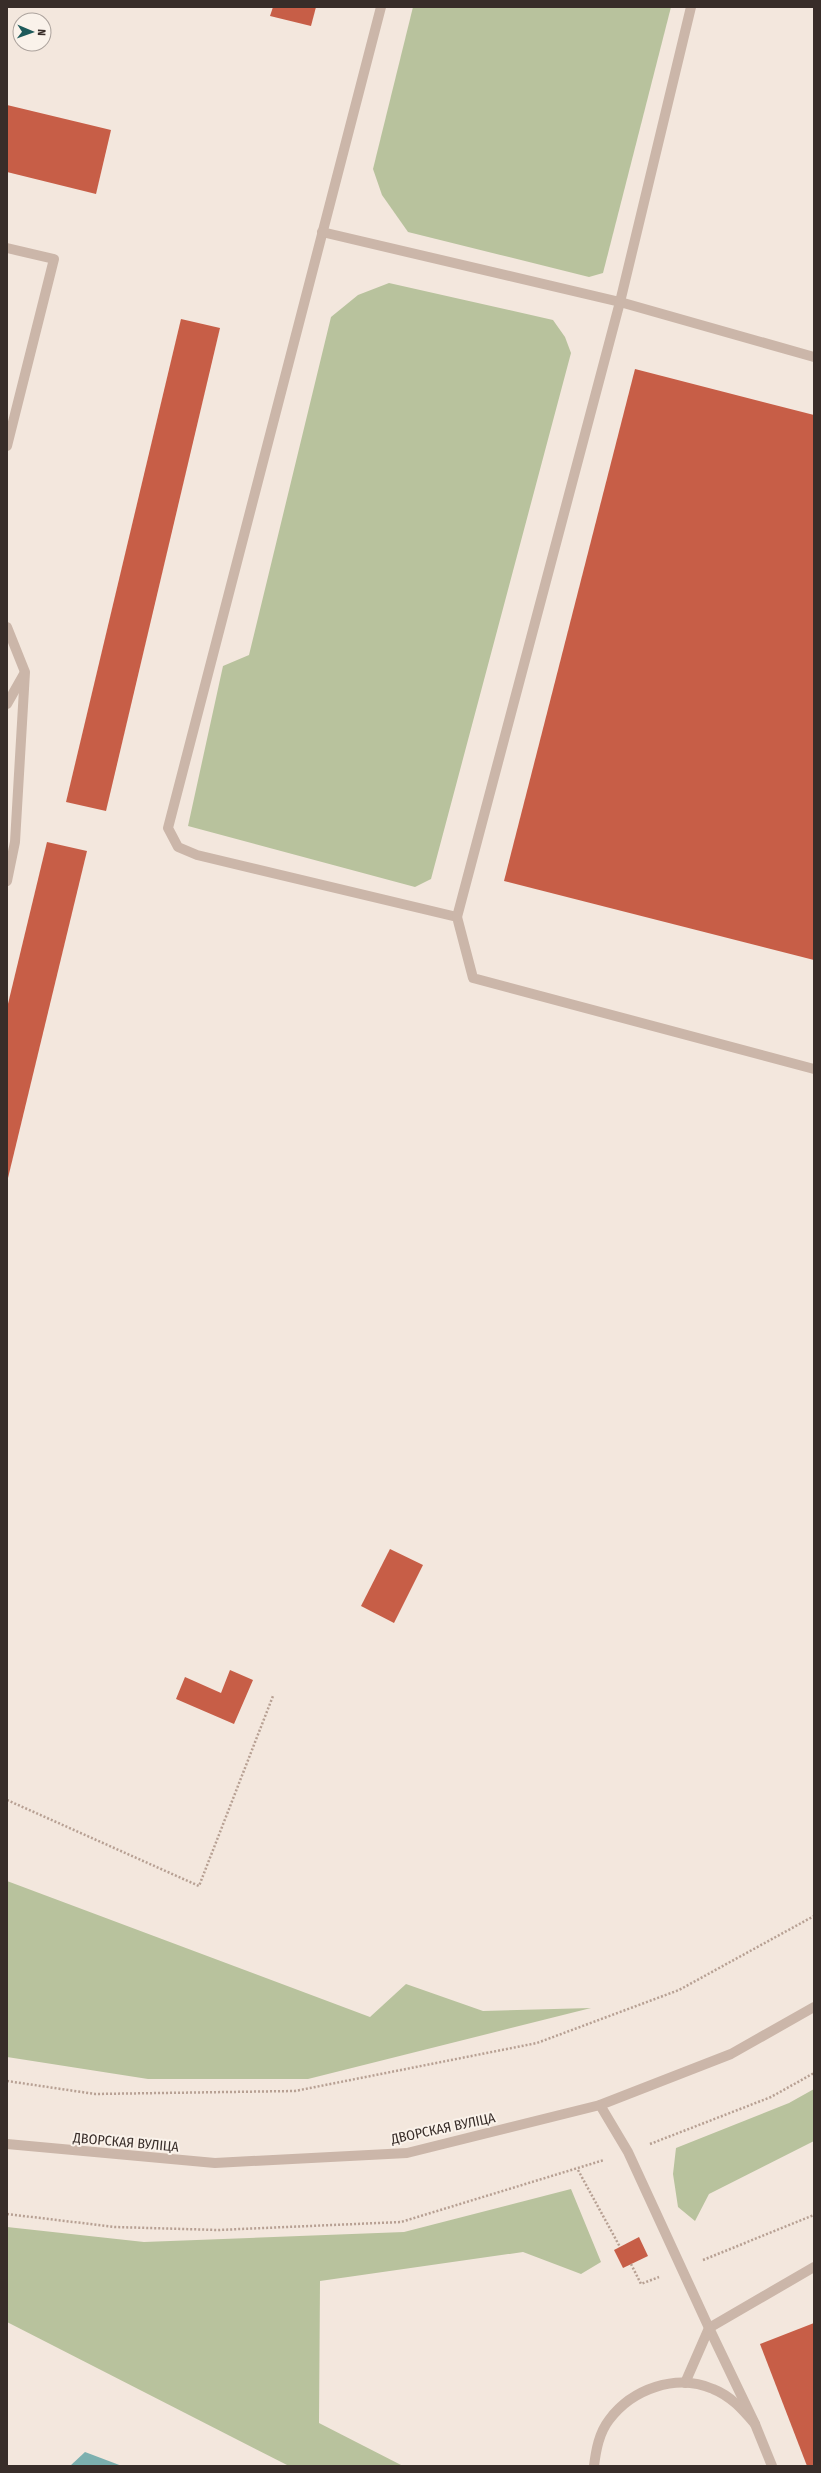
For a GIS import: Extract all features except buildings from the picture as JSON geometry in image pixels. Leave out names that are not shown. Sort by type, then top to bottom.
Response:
[{"type":"street","points":[[381,7],[168,828],[178,847],[197,855],[457,917]]},
{"type":"street","points":[[690,7],[620,302],[457,917],[473,978],[814,1069]]},
{"type":"street","points":[[322,232],[620,302],[814,357]]},
{"type":"street","points":[[7,248],[54,259],[7,446]]},
{"type":"street","points":[[7,627],[25,672],[15,842],[7,881]]},
{"type":"street","points":[[7,704],[25,672]]},
{"type":"street","name":"ДВОРСКАЯ ВУЛІЦА","points":[[7,2144],[215,2163],[407,2153],[600,2105],[731,2054],[814,2007]]},
{"type":"street","points":[[600,2105],[628,2152],[755,2424],[772,2466]]},
{"type":"street","points":[[685,2382],[709,2328],[814,2267]]},
{"type":"street","points":[[594,2466],[596,2447],[608,2420],[629,2399],[655,2386],[685,2382],[713,2389],[737,2403],[755,2424]]},
{"type":"street","points":[[765,2450],[766,2466]]},
{"type":"path","points":[[7,1800],[199,1886],[273,1696]]},
{"type":"path","points":[[7,2081],[96,2094],[295,2091],[530,2045],[679,1990],[814,1916]]},
{"type":"path","points":[[7,2214],[114,2227],[218,2230],[401,2222],[578,2170],[628,2152],[771,2097],[814,2073]]},
{"type":"path","points":[[578,2170],[620,2247]]},
{"type":"path","points":[[631,2264],[641,2284],[814,2215]]},
{"type":"green space","points":[[413,7],[671,7],[603,273],[589,277],[408,232],[382,195],[373,169]]},
{"type":"green space","points":[[389,283],[553,320],[565,337],[571,353],[431,879],[415,887],[188,826],[223,666],[249,655],[331,317],[358,295]]},
{"type":"green space","points":[[7,1881],[370,2017],[406,1984],[483,2011],[591,2008],[308,2079],[148,2079],[7,2057]]},
{"type":"green space","points":[[814,2089],[814,2141],[709,2194],[695,2221],[678,2207],[673,2174],[676,2148],[789,2103]]},
{"type":"green space","points":[[571,2189],[601,2262],[581,2274],[523,2252],[320,2281],[319,2423],[403,2466],[289,2466],[7,2322],[7,2227],[144,2242],[404,2232]]},
{"type":"water","points":[[85,2452],[122,2466],[70,2466]]}]
